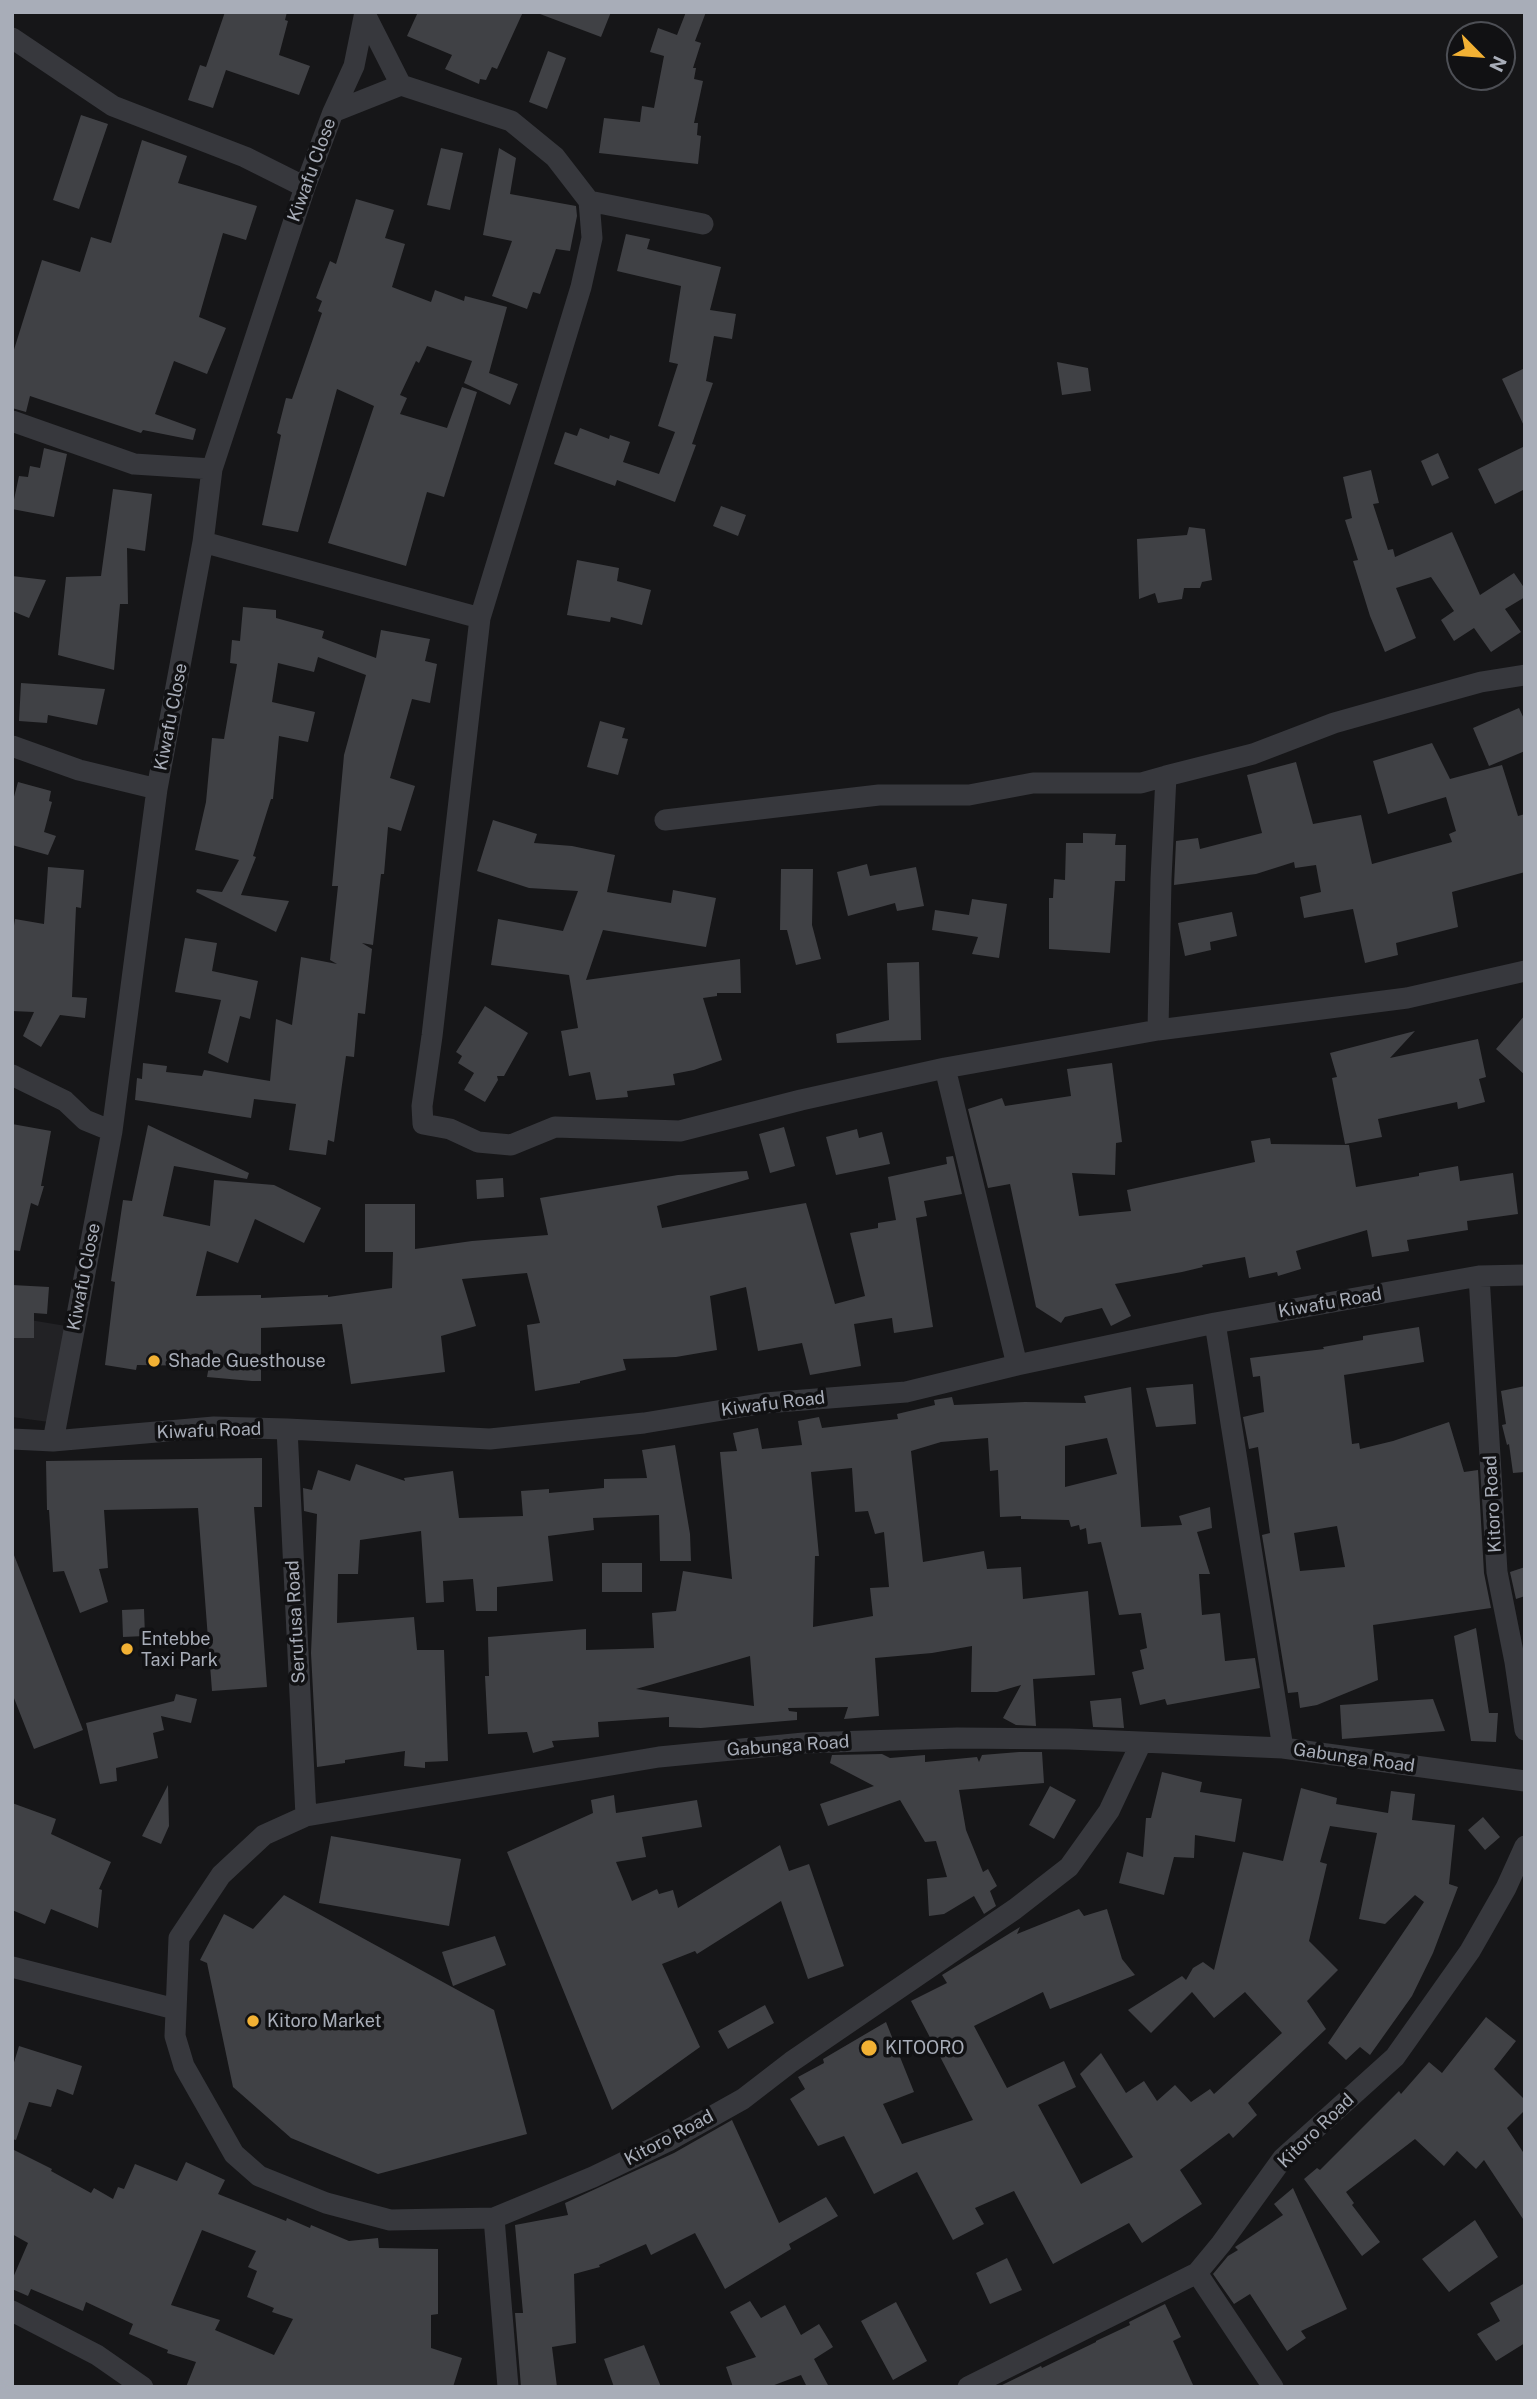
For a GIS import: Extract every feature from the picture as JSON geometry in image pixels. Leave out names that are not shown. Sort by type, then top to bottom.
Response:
[{"type":"street","points":[[365,13],[401,85]]},
{"type":"street","name":"Kiwafu Close","points":[[53,1441],[112,1131],[157,789],[203,542],[212,469],[304,187],[354,66],[365,13]]},
{"type":"street","points":[[12,38],[113,106],[245,157],[304,187]]},
{"type":"street","points":[[333,112],[401,85],[511,121],[555,157],[589,201],[592,238],[581,287],[480,618],[422,1106],[423,1124],[450,1129],[478,1142],[511,1146],[555,1127],[680,1131],[944,1068],[1158,1030],[1407,998],[1525,971]]},
{"type":"street","points":[[589,201],[703,223]]},
{"type":"street","points":[[12,421],[134,464],[212,469]]},
{"type":"street","points":[[203,542],[480,618]]},
{"type":"street","points":[[665,820],[879,795],[969,795],[1033,783],[1141,783],[1253,754],[1334,723],[1405,703],[1481,682],[1525,675]]},
{"type":"street","points":[[12,746],[79,770],[157,789]]},
{"type":"street","points":[[1158,1030],[1166,776]]},
{"type":"street","points":[[944,1068],[1017,1366]]},
{"type":"street","points":[[12,1075],[65,1101],[85,1120],[112,1131]]},
{"type":"street","name":"Kiwafu Road","points":[[12,1439],[53,1441],[214,1427],[490,1439],[644,1423],[765,1402],[906,1392],[1215,1323],[1479,1276],[1525,1275]]},
{"type":"street","name":"Kitoro Road","points":[[1479,1276],[1497,1572],[1525,1730]]},
{"type":"street","points":[[1215,1323],[1283,1748]]},
{"type":"street","name":"Serufusa Road","points":[[287,1429],[306,1816]]},
{"type":"street","name":"Gabunga Road","points":[[175,2009],[179,1938],[221,1875],[264,1835],[306,1816],[659,1757],[804,1742],[957,1738],[1069,1739],[1283,1748],[1525,1782]]},
{"type":"street","name":"Kitoro Road","points":[[175,2009],[176,2036],[184,2066],[234,2154],[259,2176],[327,2203],[390,2220],[494,2218],[593,2177],[743,2099],[791,2062],[1015,1909],[1069,1867],[1109,1811],[1140,1742]]},
{"type":"street","name":"Kitoro Road","points":[[968,2387],[1198,2273],[1283,2158],[1395,2057],[1470,1951],[1506,1888],[1525,1846]]},
{"type":"street","points":[[12,1967],[175,2009]]},
{"type":"street","points":[[494,2218],[508,2387]]},
{"type":"street","points":[[1198,2273],[1273,2387]]},
{"type":"street","points":[[12,2311],[97,2355],[143,2387]]},
{"type":"shaded area","points":[[12,1317],[66,1326],[49,1422],[12,1417]]},
{"type":"building","points":[[225,12],[287,12],[285,20],[288,21],[279,55],[310,66],[299,95],[226,70],[213,108],[188,100],[200,65],[206,67]]},
{"type":"building","points":[[418,12],[523,12],[497,69],[492,67],[486,80],[480,79],[479,84],[445,69],[452,55],[407,36]]},
{"type":"building","points":[[611,12],[601,37],[540,14]]},
{"type":"building","points":[[686,12],[706,12],[695,41],[701,43],[693,68],[696,68],[694,79],[703,81],[694,123],[698,123],[697,135],[701,136],[698,164],[599,153],[604,118],[640,122],[642,106],[654,108],[664,56],[650,52],[658,28],[677,35]]},
{"type":"building","points":[[548,51],[566,58],[547,109],[529,102]]},
{"type":"building","points":[[81,115],[108,124],[79,209],[53,200]]},
{"type":"building","points":[[142,140],[187,156],[178,183],[257,206],[246,240],[223,233],[199,317],[226,328],[207,374],[174,361],[155,414],[196,429],[193,440],[143,430],[141,433],[30,396],[26,412],[12,408],[12,356],[42,260],[80,272],[91,237],[111,243]]},
{"type":"building","points":[[441,148],[463,153],[450,210],[427,205]]},
{"type":"building","points":[[499,148],[516,158],[510,194],[576,206],[577,216],[570,251],[556,249],[540,294],[533,292],[527,309],[492,296],[512,241],[483,235]]},
{"type":"building","points":[[356,199],[394,210],[385,238],[405,244],[392,287],[431,302],[435,290],[464,301],[465,296],[507,307],[489,373],[518,384],[510,405],[464,383],[472,361],[427,346],[419,363],[416,361],[400,395],[407,398],[400,414],[447,428],[462,387],[477,392],[444,497],[427,492],[406,566],[328,543],[374,406],[337,389],[298,532],[262,525],[281,435],[277,433],[286,398],[292,399],[322,313],[318,311],[322,301],[316,298],[330,261],[336,264]]},
{"type":"building","points":[[626,234],[650,239],[647,249],[721,267],[710,310],[736,314],[732,339],[714,336],[706,381],[713,383],[692,444],[696,445],[675,502],[617,480],[615,486],[554,464],[565,432],[577,436],[580,428],[609,439],[610,435],[630,442],[623,462],[659,474],[675,432],[658,426],[678,364],[669,362],[681,286],[617,271]]},
{"type":"building","points":[[1057,362],[1088,368],[1091,391],[1062,395]]},
{"type":"building","points":[[1525,368],[1525,428],[1502,379]]},
{"type":"building","points":[[1525,446],[1525,489],[1495,504],[1478,469]]},
{"type":"building","points":[[44,448],[67,454],[54,517],[12,509],[19,476],[28,477],[30,466],[40,468]]},
{"type":"building","points":[[1438,453],[1449,478],[1432,486],[1421,461]]},
{"type":"building","points":[[1371,470],[1379,503],[1373,504],[1388,550],[1393,549],[1395,557],[1452,532],[1480,595],[1514,573],[1525,589],[1525,597],[1505,609],[1521,632],[1491,652],[1474,628],[1454,641],[1441,620],[1454,611],[1431,577],[1396,588],[1416,638],[1385,652],[1370,616],[1353,561],[1358,560],[1345,520],[1352,518],[1343,477]]},
{"type":"building","points":[[113,489],[152,494],[145,551],[127,548],[128,604],[120,604],[114,670],[58,655],[66,577],[101,576]]},
{"type":"building","points":[[721,506],[746,515],[738,536],[713,526]]},
{"type":"building","points":[[1189,527],[1205,529],[1212,580],[1202,582],[1200,588],[1184,588],[1182,599],[1158,603],[1155,593],[1139,599],[1137,539],[1187,535]]},
{"type":"building","points":[[577,560],[619,568],[617,581],[651,590],[642,625],[611,617],[610,622],[567,615]]},
{"type":"building","points":[[12,576],[46,580],[29,618],[12,611]]},
{"type":"building","points":[[243,607],[276,610],[276,618],[324,631],[322,638],[376,658],[381,630],[430,639],[425,661],[437,664],[430,703],[412,699],[390,778],[415,786],[401,831],[388,827],[373,945],[362,943],[372,949],[365,1014],[358,1013],[354,1057],[346,1056],[334,1142],[328,1140],[326,1155],[289,1150],[296,1104],[254,1099],[251,1118],[135,1100],[137,1078],[142,1079],[143,1063],[167,1066],[166,1072],[202,1076],[204,1070],[270,1081],[276,1019],[292,1025],[301,957],[337,964],[330,960],[338,886],[332,886],[344,755],[366,675],[318,657],[314,672],[278,663],[272,702],[315,712],[308,742],[279,736],[273,799],[253,856],[256,857],[241,895],[289,901],[276,932],[196,892],[197,889],[222,892],[239,860],[195,850],[206,802],[212,738],[224,739],[237,664],[230,663],[232,640],[240,641]]},
{"type":"building","points":[[21,683],[105,689],[97,725],[48,715],[47,723],[19,721]]},
{"type":"building","points":[[1519,708],[1525,721],[1525,751],[1489,766],[1473,728]]},
{"type":"building","points":[[600,721],[625,728],[622,738],[628,739],[618,775],[587,767]]},
{"type":"building","points":[[1432,743],[1450,779],[1502,765],[1518,816],[1525,814],[1525,872],[1452,892],[1458,927],[1396,943],[1398,955],[1365,963],[1353,909],[1304,918],[1300,897],[1321,892],[1316,865],[1295,868],[1294,862],[1256,874],[1174,885],[1176,841],[1198,838],[1200,849],[1262,833],[1247,775],[1296,762],[1313,824],[1361,815],[1372,864],[1452,842],[1449,834],[1456,831],[1446,797],[1388,814],[1373,761]]},
{"type":"building","points":[[18,782],[51,791],[49,801],[52,802],[44,832],[56,836],[48,855],[12,845],[12,804]]},
{"type":"building","points":[[493,820],[537,834],[534,843],[572,846],[615,855],[607,892],[671,903],[673,890],[716,898],[706,947],[603,930],[586,980],[740,959],[741,993],[717,993],[717,996],[703,998],[722,1060],[673,1074],[675,1085],[627,1091],[628,1097],[596,1100],[590,1072],[569,1076],[561,1031],[578,1028],[569,975],[491,965],[498,919],[563,931],[578,891],[529,888],[477,871]]},
{"type":"building","points":[[1083,833],[1116,834],[1115,845],[1126,845],[1125,881],[1115,881],[1110,953],[1049,949],[1049,898],[1053,898],[1054,879],[1065,880],[1066,843],[1083,843]]},
{"type":"building","points":[[867,864],[870,876],[916,867],[924,906],[897,911],[895,903],[848,916],[837,872]]},
{"type":"building","points":[[48,867],[84,870],[81,908],[76,907],[72,997],[87,998],[85,1018],[60,1015],[41,1047],[23,1036],[34,1012],[12,1011],[12,939],[15,919],[44,924]]},
{"type":"building","points":[[781,869],[813,869],[812,925],[821,959],[796,965],[787,930],[780,930]]},
{"type":"building","points":[[972,899],[1007,904],[999,958],[972,954],[978,937],[932,930],[935,910],[969,915]]},
{"type":"building","points":[[1232,912],[1237,936],[1210,942],[1211,950],[1185,956],[1178,923]]},
{"type":"building","points":[[185,938],[217,943],[212,971],[258,981],[250,1019],[240,1016],[228,1063],[208,1053],[221,1000],[175,992]]},
{"type":"building","points":[[919,962],[921,1040],[837,1043],[836,1034],[889,1020],[887,963]]},
{"type":"building","points":[[485,1006],[528,1033],[504,1076],[497,1076],[498,1080],[485,1102],[464,1090],[474,1073],[458,1063],[462,1056],[456,1052]]},
{"type":"building","points":[[1525,1015],[1525,1075],[1496,1049]]},
{"type":"building","points":[[1415,1031],[1390,1058],[1478,1039],[1486,1077],[1479,1079],[1485,1102],[1458,1109],[1457,1102],[1378,1119],[1382,1137],[1345,1144],[1332,1078],[1337,1077],[1330,1053]]},
{"type":"building","points":[[1112,1063],[1122,1142],[1116,1143],[1115,1175],[1072,1173],[1079,1216],[1131,1211],[1127,1190],[1255,1162],[1251,1141],[1270,1138],[1271,1144],[1349,1145],[1356,1187],[1458,1166],[1460,1181],[1513,1173],[1518,1214],[1467,1221],[1468,1230],[1407,1240],[1409,1251],[1372,1257],[1367,1230],[1296,1251],[1301,1269],[1278,1276],[1277,1272],[1249,1278],[1245,1257],[1115,1284],[1131,1316],[1111,1326],[1102,1308],[1065,1317],[1061,1323],[1036,1307],[1010,1184],[988,1188],[968,1109],[1002,1098],[1005,1106],[1071,1096],[1067,1069]]},
{"type":"building","points":[[12,1124],[51,1131],[41,1186],[44,1186],[38,1206],[31,1203],[20,1251],[12,1250]]},
{"type":"building","points":[[148,1125],[249,1173],[247,1179],[174,1166],[163,1216],[210,1226],[214,1180],[274,1185],[321,1208],[304,1243],[255,1219],[238,1263],[207,1251],[196,1296],[328,1297],[392,1288],[393,1252],[365,1252],[365,1204],[415,1204],[415,1249],[548,1235],[540,1198],[678,1175],[747,1171],[749,1179],[657,1206],[662,1228],[806,1203],[835,1304],[865,1296],[850,1233],[878,1228],[878,1223],[896,1220],[888,1177],[947,1164],[946,1157],[953,1156],[962,1194],[924,1201],[927,1216],[916,1218],[933,1327],[894,1333],[892,1318],[854,1324],[861,1366],[810,1375],[802,1343],[758,1351],[746,1287],[710,1296],[717,1350],[676,1357],[623,1359],[626,1370],[580,1383],[535,1391],[527,1325],[540,1323],[527,1273],[462,1279],[476,1326],[441,1336],[445,1372],[351,1384],[342,1324],[261,1328],[261,1381],[252,1381],[207,1377],[209,1366],[137,1365],[136,1370],[105,1365],[115,1282],[111,1281],[123,1200],[132,1201]]},
{"type":"building","points":[[784,1127],[795,1166],[770,1173],[759,1134]]},
{"type":"building","points":[[857,1129],[859,1138],[882,1132],[890,1164],[836,1175],[826,1137]]},
{"type":"building","points":[[503,1178],[504,1197],[477,1199],[476,1180]]},
{"type":"building","points":[[12,1285],[49,1287],[47,1314],[34,1313],[34,1338],[12,1338]]},
{"type":"building","points":[[1419,1327],[1424,1362],[1344,1375],[1352,1444],[1359,1443],[1360,1449],[1449,1422],[1464,1472],[1478,1470],[1484,1573],[1491,1608],[1373,1625],[1378,1680],[1317,1705],[1300,1708],[1298,1692],[1288,1693],[1262,1535],[1270,1533],[1258,1447],[1249,1449],[1243,1417],[1264,1412],[1260,1376],[1253,1377],[1250,1358],[1324,1349],[1323,1347],[1363,1340],[1363,1336]],"holes":[[[1337,1526],[1345,1567],[1300,1571],[1294,1533]]]},
{"type":"building","points":[[1193,1384],[1196,1424],[1156,1427],[1146,1388]]},
{"type":"building","points":[[1525,1386],[1525,1472],[1513,1473],[1509,1444],[1507,1445],[1502,1425],[1506,1424],[1501,1391]]},
{"type":"building","points":[[1131,1387],[1141,1527],[1182,1525],[1179,1516],[1210,1507],[1212,1528],[1197,1532],[1210,1574],[1199,1574],[1202,1615],[1220,1613],[1225,1661],[1255,1658],[1260,1688],[1167,1705],[1165,1699],[1140,1705],[1132,1672],[1144,1669],[1140,1650],[1147,1648],[1141,1613],[1119,1615],[1101,1542],[1088,1544],[1086,1528],[1080,1530],[1079,1525],[1071,1527],[1069,1520],[1000,1517],[998,1470],[990,1471],[988,1438],[941,1442],[911,1451],[923,1562],[984,1551],[987,1569],[1021,1567],[1023,1599],[1088,1591],[1095,1675],[1033,1679],[1036,1726],[1016,1725],[1003,1718],[1021,1685],[997,1692],[971,1692],[972,1646],[875,1658],[879,1716],[844,1719],[848,1707],[788,1708],[789,1711],[797,1712],[797,1720],[701,1728],[669,1727],[669,1717],[598,1722],[599,1737],[552,1741],[554,1747],[533,1753],[527,1732],[488,1734],[485,1676],[489,1676],[488,1637],[586,1629],[586,1650],[654,1648],[652,1613],[676,1611],[683,1571],[732,1579],[720,1452],[737,1451],[733,1433],[758,1428],[762,1449],[802,1445],[798,1421],[819,1417],[822,1428],[898,1419],[897,1414],[935,1405],[934,1400],[952,1397],[954,1405],[1086,1403],[1084,1396]],"holes":[[[1107,1438],[1117,1474],[1065,1487],[1065,1446]],[[852,1468],[855,1512],[868,1511],[875,1534],[884,1532],[889,1587],[870,1588],[873,1616],[813,1627],[815,1556],[819,1556],[811,1472]],[[750,1656],[754,1706],[636,1689]]]},
{"type":"building","points":[[675,1445],[690,1534],[691,1561],[660,1561],[659,1515],[593,1518],[594,1530],[548,1536],[553,1581],[497,1587],[497,1611],[476,1611],[473,1579],[443,1581],[444,1602],[426,1603],[421,1531],[360,1540],[358,1574],[338,1574],[337,1623],[414,1617],[417,1650],[444,1650],[448,1761],[425,1762],[425,1768],[404,1766],[405,1751],[317,1767],[311,1653],[317,1514],[304,1511],[303,1488],[312,1490],[318,1470],[350,1481],[356,1464],[405,1481],[404,1478],[453,1471],[459,1518],[523,1516],[521,1491],[549,1489],[549,1493],[604,1488],[604,1479],[647,1478],[642,1450]]},
{"type":"building","points":[[262,1458],[262,1507],[254,1507],[267,1687],[212,1691],[198,1508],[104,1510],[108,1568],[99,1569],[108,1602],[80,1613],[64,1571],[53,1572],[46,1461]]},
{"type":"building","points":[[12,1550],[83,1730],[34,1749],[12,1693]]},
{"type":"building","points":[[602,1563],[642,1563],[642,1592],[602,1592]]},
{"type":"building","points":[[1525,1567],[1525,1596],[1516,1599],[1510,1572]]},
{"type":"building","points":[[144,1609],[145,1636],[123,1637],[122,1610]]},
{"type":"building","points":[[1476,1628],[1489,1713],[1498,1713],[1496,1742],[1471,1741],[1454,1636]]},
{"type":"building","points":[[176,1694],[197,1699],[191,1723],[161,1716],[164,1730],[153,1733],[158,1758],[116,1768],[117,1781],[100,1784],[86,1723],[174,1701]]},
{"type":"building","points":[[1121,1698],[1124,1728],[1093,1727],[1090,1701]]},
{"type":"building","points":[[1433,1699],[1445,1731],[1342,1739],[1340,1705]]},
{"type":"building","points":[[1042,1752],[1044,1783],[959,1790],[966,1830],[983,1872],[988,1869],[997,1886],[990,1891],[996,1906],[984,1914],[974,1896],[944,1914],[929,1916],[927,1879],[947,1877],[936,1841],[925,1842],[900,1800],[828,1826],[820,1804],[874,1786],[830,1763],[832,1755],[882,1754],[890,1758],[925,1755],[925,1762],[977,1757],[979,1762],[982,1755]]},
{"type":"building","points":[[1162,1772],[1202,1782],[1200,1792],[1242,1799],[1235,1842],[1195,1835],[1194,1858],[1174,1857],[1164,1895],[1119,1883],[1127,1852],[1143,1857],[1146,1818],[1151,1818]]},
{"type":"building","points":[[168,1785],[169,1826],[161,1844],[142,1836]]},
{"type":"building","points":[[1050,1786],[1076,1800],[1054,1839],[1029,1825]]},
{"type":"building","points":[[1301,1788],[1337,1798],[1336,1804],[1388,1813],[1391,1791],[1415,1794],[1412,1820],[1455,1825],[1449,1884],[1458,1887],[1433,1953],[1412,1996],[1370,2055],[1360,2047],[1346,2060],[1328,2043],[1424,1902],[1415,1895],[1385,1924],[1359,1919],[1377,1833],[1330,1826],[1320,1862],[1327,1864],[1309,1941],[1338,1970],[1307,2001],[1326,2029],[1248,2103],[1257,2115],[1233,2138],[1229,2133],[1180,2170],[1202,2204],[1142,2243],[1129,2223],[1053,2264],[1014,2191],[975,2208],[984,2224],[953,2240],[917,2172],[874,2194],[844,2136],[818,2146],[790,2099],[805,2089],[798,2077],[886,2022],[914,2092],[883,2104],[902,2144],[973,2120],[911,2001],[947,1983],[942,1975],[1020,1927],[1017,1934],[1079,1909],[1084,1916],[1107,1909],[1122,1959],[1135,1975],[1050,2009],[1043,1992],[974,2026],[1007,2088],[1064,2061],[1076,2087],[1038,2105],[1081,2184],[1133,2157],[1080,2074],[1101,2053],[1126,2093],[1144,2081],[1157,2101],[1175,2085],[1191,2102],[1210,2089],[1214,2094],[1282,2033],[1245,1992],[1214,2018],[1192,1992],[1151,2033],[1128,2010],[1182,1976],[1186,1980],[1193,1968],[1203,1962],[1214,1970],[1243,1852],[1283,1861]]},
{"type":"building","points":[[614,1795],[616,1813],[697,1800],[702,1827],[642,1837],[646,1857],[616,1862],[632,1901],[657,1889],[659,1894],[673,1890],[678,1908],[780,1845],[789,1871],[809,1864],[844,1966],[808,1979],[781,1901],[697,1954],[695,1951],[662,1964],[700,2047],[612,2110],[507,1852],[593,1813],[591,1800]]},
{"type":"building","points":[[12,1803],[56,1819],[51,1834],[111,1862],[99,1889],[102,1890],[98,1928],[51,1909],[45,1924],[12,1910]]},
{"type":"building","points":[[1483,1817],[1500,1837],[1485,1850],[1468,1830]]},
{"type":"building","points":[[331,1836],[461,1859],[449,1926],[319,1903]]},
{"type":"building","points":[[284,1895],[494,2010],[527,2134],[378,2174],[291,2138],[233,2087],[207,1963],[200,1960],[224,1914],[253,1929]]},
{"type":"building","points":[[495,1936],[506,1965],[453,1986],[442,1952]]},
{"type":"building","points":[[765,2005],[774,2023],[728,2049],[718,2031]]},
{"type":"building","points":[[1486,2017],[1516,2041],[1494,2069],[1525,2100],[1525,2110],[1507,2128],[1525,2155],[1525,2222],[1484,2160],[1476,2169],[1457,2151],[1444,2166],[1415,2139],[1346,2192],[1354,2203],[1352,2205],[1380,2242],[1362,2256],[1304,2179],[1317,2168],[1320,2170],[1399,2091],[1401,2094],[1429,2062],[1442,2073]]},
{"type":"building","points":[[19,2046],[82,2066],[73,2095],[57,2089],[51,2107],[29,2102],[16,2140],[12,2139],[12,2069]]},
{"type":"building","points":[[732,2120],[779,2223],[826,2197],[838,2216],[789,2244],[791,2249],[725,2289],[695,2233],[651,2255],[646,2244],[599,2265],[600,2267],[574,2274],[576,2343],[552,2347],[557,2387],[521,2387],[515,2313],[523,2313],[515,2225],[568,2215],[565,2203],[674,2153]]},
{"type":"building","points":[[12,2149],[91,2193],[94,2188],[113,2199],[118,2187],[124,2189],[135,2164],[177,2181],[186,2162],[225,2180],[218,2194],[286,2221],[287,2218],[310,2228],[311,2225],[349,2241],[378,2238],[379,2248],[438,2249],[438,2314],[431,2315],[431,2348],[462,2358],[453,2387],[186,2387],[196,2362],[167,2353],[168,2350],[129,2334],[133,2324],[86,2302],[83,2311],[31,2289],[28,2296],[12,2289],[12,2280],[28,2243],[12,2234]],"holes":[[[202,2230],[256,2251],[248,2267],[257,2271],[247,2297],[274,2308],[272,2312],[293,2319],[274,2355],[215,2330],[220,2320],[171,2305]]]},
{"type":"building","points":[[1293,2188],[1347,2309],[1301,2331],[1306,2338],[1287,2351],[1250,2294],[1234,2304],[1213,2274],[1228,2256],[1238,2250],[1235,2247],[1283,2215],[1274,2204]]},
{"type":"building","points":[[1475,2220],[1498,2257],[1449,2292],[1422,2259]]},
{"type":"building","points":[[1007,2258],[1022,2290],[990,2304],[976,2273]]},
{"type":"building","points":[[1525,2283],[1525,2343],[1496,2361],[1477,2334],[1500,2321],[1490,2303]]},
{"type":"building","points":[[750,2301],[761,2318],[785,2305],[801,2335],[819,2324],[833,2347],[814,2359],[829,2387],[807,2387],[801,2375],[769,2387],[733,2387],[726,2367],[756,2357],[730,2312]]},
{"type":"building","points":[[896,2302],[927,2361],[893,2380],[861,2321]]},
{"type":"building","points":[[1165,2304],[1181,2337],[1173,2341],[1194,2387],[998,2387],[1096,2342]]},
{"type":"building","points":[[644,2345],[661,2387],[614,2387],[604,2359]]},
{"type":"place","name":"Shade Guesthouse","points":[[154,1361]]},
{"type":"place","name":"Entebbe Taxi Park","points":[[127,1649]]},
{"type":"place","name":"Kitoro Market","points":[[253,2021]]},
{"type":"place","name":"KITOORO","points":[[869,2048]]}]
